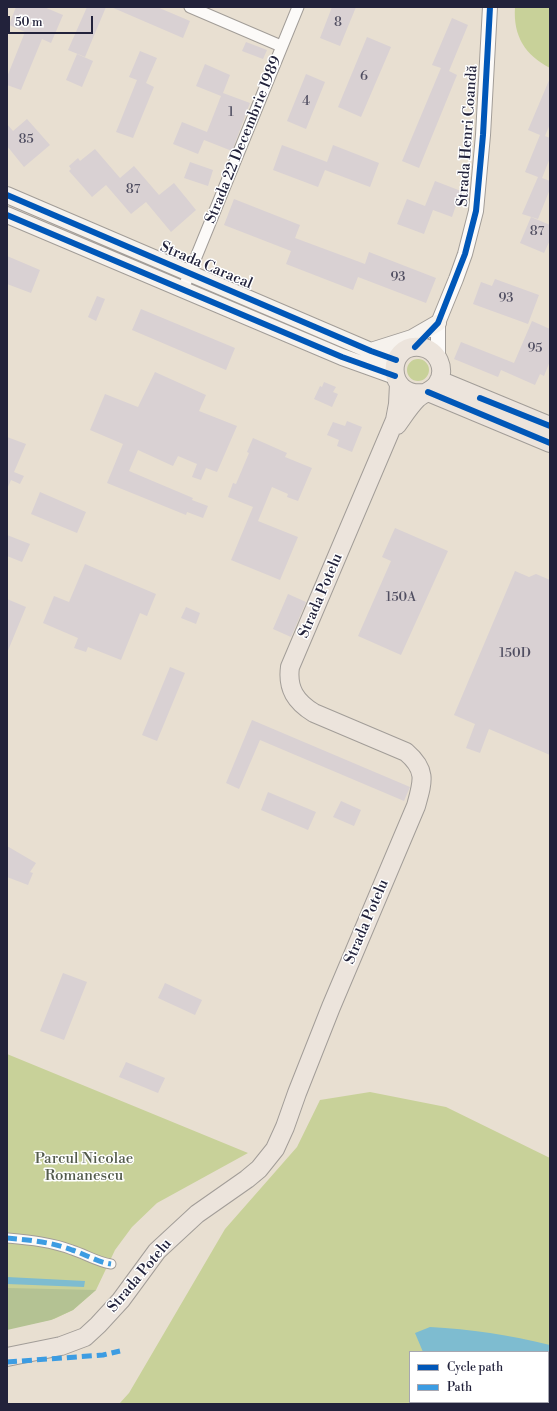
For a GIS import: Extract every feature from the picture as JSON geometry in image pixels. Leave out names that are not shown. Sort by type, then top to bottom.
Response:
[{"type":"main road","name":"Strada Caracal","points":[[7,195],[371,351],[397,373]]},
{"type":"main road","name":"Strada Caracal","points":[[7,215],[342,357],[397,373]]},
{"type":"main road","points":[[371,351],[412,338],[438,323]]},
{"type":"main road","points":[[430,388],[441,369],[438,359],[429,349],[415,347],[404,351],[397,373],[407,392],[430,388],[550,426]]},
{"type":"main road","name":"Strada Potelu","points":[[7,1357],[61,1346],[85,1336],[98,1325],[121,1300],[157,1251],[197,1214],[259,1169],[275,1149],[286,1127],[297,1093],[331,1007],[416,806],[423,778],[416,760],[406,752],[314,713],[302,705],[294,696],[289,676],[290,667],[395,420],[398,404],[397,373]]},
{"type":"main road","points":[[430,388],[454,403],[550,443]]},
{"type":"main road","name":"Strada Potelu","points":[[387,439],[411,406],[430,388]]},
{"type":"main road","points":[[387,439],[420,410],[431,405],[454,403]]},
{"type":"street","points":[[190,7],[281,46]]},
{"type":"street","name":"Strada 22 Decembrie 1989","points":[[183,289],[298,7]]},
{"type":"street","name":"Strada Henri Coandă","points":[[438,359],[438,323],[465,254],[476,210],[481,167],[490,7]]},
{"type":"street","name":"Strada Henri Coandă","points":[[415,347],[438,323]]},
{"type":"street","points":[[7,1238],[36,1241],[72,1249],[100,1262],[111,1264]]},
{"type":"green space","points":[[515,7],[550,7],[550,68],[541,63],[527,51],[522,44],[516,27]]},
{"type":"green space","points":[[418,359],[422,360],[428,366],[428,374],[422,380],[418,381],[414,380],[408,374],[407,370],[408,366],[414,360]]},
{"type":"green space","name":"Parcul Nicolae Romanescu","points":[[7,1054],[248,1153],[157,1203],[132,1227],[115,1250],[96,1290],[73,1310],[54,1319],[7,1329]]},
{"type":"green space","points":[[370,1092],[446,1107],[550,1158],[550,1404],[119,1404],[129,1393],[225,1229],[297,1147],[320,1100]]},
{"type":"green space","points":[[7,1288],[96,1290],[73,1310],[51,1320],[7,1330]]},
{"type":"water","points":[[7,1277],[85,1281],[84,1287],[7,1284]]},
{"type":"water","points":[[430,1327],[460,1329],[520,1338],[550,1345],[550,1371],[549,1351],[423,1351],[415,1333]]},
{"type":"building","points":[[16,7],[44,7],[63,15],[51,43],[42,39],[21,90],[7,85],[7,77],[25,32],[9,25]]},
{"type":"building","points":[[87,7],[106,7],[85,57],[68,50]]},
{"type":"building","points":[[111,7],[157,7],[190,21],[183,38]]},
{"type":"building","points":[[332,7],[356,7],[340,46],[320,38]]},
{"type":"building","points":[[452,18],[468,25],[449,71],[457,75],[419,168],[402,161],[441,68],[432,65]]},
{"type":"building","points":[[367,37],[391,47],[361,117],[338,107]]},
{"type":"building","points":[[246,42],[267,50],[263,59],[242,51]]},
{"type":"building","points":[[140,51],[157,58],[146,83],[154,87],[133,138],[116,132],[137,80],[129,77]]},
{"type":"building","points":[[77,54],[93,61],[82,87],[66,80]]},
{"type":"building","points":[[205,64],[230,75],[223,93],[250,103],[232,151],[204,140],[198,154],[173,144],[182,122],[207,132],[221,96],[196,86]]},
{"type":"building","points":[[306,74],[325,82],[306,129],[287,121]]},
{"type":"building","points":[[550,78],[550,124],[545,136],[550,138],[550,158],[542,178],[550,181],[550,189],[538,219],[522,214],[538,177],[525,172],[540,135],[528,130]]},
{"type":"building","points":[[27,119],[50,145],[24,167],[7,146],[7,124],[13,131]]},
{"type":"building","points":[[282,145],[327,162],[333,145],[379,163],[370,187],[325,170],[318,187],[273,170]]},
{"type":"building","points":[[95,149],[120,178],[134,166],[159,195],[174,183],[196,210],[171,232],[146,202],[131,214],[106,185],[92,197],[69,171],[71,169],[69,166],[78,158],[80,161]]},
{"type":"building","points":[[190,162],[213,170],[208,186],[184,178]]},
{"type":"building","points":[[435,181],[461,191],[452,217],[433,210],[424,234],[397,224],[407,199],[425,206]]},
{"type":"building","points":[[234,199],[300,225],[295,238],[365,264],[369,252],[436,278],[426,303],[358,277],[353,290],[286,264],[291,251],[224,225]]},
{"type":"building","points":[[531,217],[550,225],[550,240],[544,253],[520,243]]},
{"type":"building","points":[[7,256],[40,270],[31,293],[7,284]]},
{"type":"building","points":[[495,279],[539,295],[528,324],[473,304],[481,282],[492,286]]},
{"type":"building","points":[[97,296],[105,299],[96,321],[88,317]]},
{"type":"building","points":[[141,309],[235,348],[226,370],[132,330]]},
{"type":"building","points":[[532,321],[550,329],[550,361],[544,376],[540,374],[535,385],[501,370],[498,377],[454,359],[461,342],[514,363]]},
{"type":"building","points":[[155,372],[206,395],[199,411],[237,426],[217,472],[206,468],[201,480],[192,477],[197,464],[178,456],[173,466],[138,450],[129,471],[193,498],[192,500],[208,506],[203,518],[187,512],[186,515],[107,483],[123,444],[90,430],[105,394],[138,407]]},
{"type":"building","points":[[324,382],[336,387],[333,392],[338,394],[332,407],[314,399],[320,386],[322,387]]},
{"type":"building","points":[[347,421],[362,427],[352,452],[337,446],[339,440],[327,435],[333,422],[345,426]]},
{"type":"building","points":[[7,437],[26,444],[14,472],[24,476],[20,484],[11,480],[7,489]]},
{"type":"building","points":[[253,438],[287,453],[285,457],[312,468],[298,501],[287,497],[288,494],[272,487],[258,521],[298,537],[280,580],[231,560],[253,507],[228,497],[233,483],[236,484],[249,453],[247,452]]},
{"type":"building","points":[[40,492],[86,512],[77,533],[31,514]]},
{"type":"building","points":[[395,528],[448,551],[401,655],[358,636],[391,561],[382,557]]},
{"type":"building","points":[[7,535],[30,544],[22,562],[7,556]]},
{"type":"building","points":[[85,564],[156,594],[147,616],[140,613],[121,660],[88,647],[86,652],[74,648],[78,638],[43,623],[54,596],[69,602]]},
{"type":"building","points":[[515,571],[529,577],[536,574],[550,580],[550,755],[489,729],[480,753],[466,748],[475,724],[454,715]]},
{"type":"building","points":[[288,594],[306,602],[291,637],[273,629]]},
{"type":"building","points":[[7,599],[26,607],[7,653]]},
{"type":"building","points":[[186,607],[200,613],[196,624],[181,618]]},
{"type":"building","points":[[170,667],[185,673],[157,741],[142,735]]},
{"type":"building","points":[[252,720],[410,787],[404,801],[260,740],[239,789],[226,783]]},
{"type":"building","points":[[268,792],[316,812],[308,830],[261,810]]},
{"type":"building","points":[[341,801],[361,810],[354,826],[333,817]]},
{"type":"building","points":[[7,846],[36,863],[30,872],[33,873],[28,885],[7,877]]},
{"type":"building","points":[[63,973],[87,982],[64,1040],[40,1031]]},
{"type":"building","points":[[165,983],[202,1000],[195,1015],[158,998]]},
{"type":"building","points":[[126,1062],[165,1078],[158,1093],[119,1077]]},
{"type":"marked path","points":[[7,1238],[48,1243],[64,1247],[101,1262],[111,1264]]},
{"type":"marked path","points":[[7,1362],[103,1355],[120,1351]]},
{"type":"cycle path","points":[[415,347],[438,323],[465,254],[476,211],[483,135],[490,7]]},
{"type":"cycle path","points":[[7,195],[371,351],[396,360]]},
{"type":"cycle path","points":[[7,215],[342,357],[395,376]]},
{"type":"cycle path","points":[[428,392],[550,443]]},
{"type":"cycle path","points":[[480,398],[550,426]]}]
